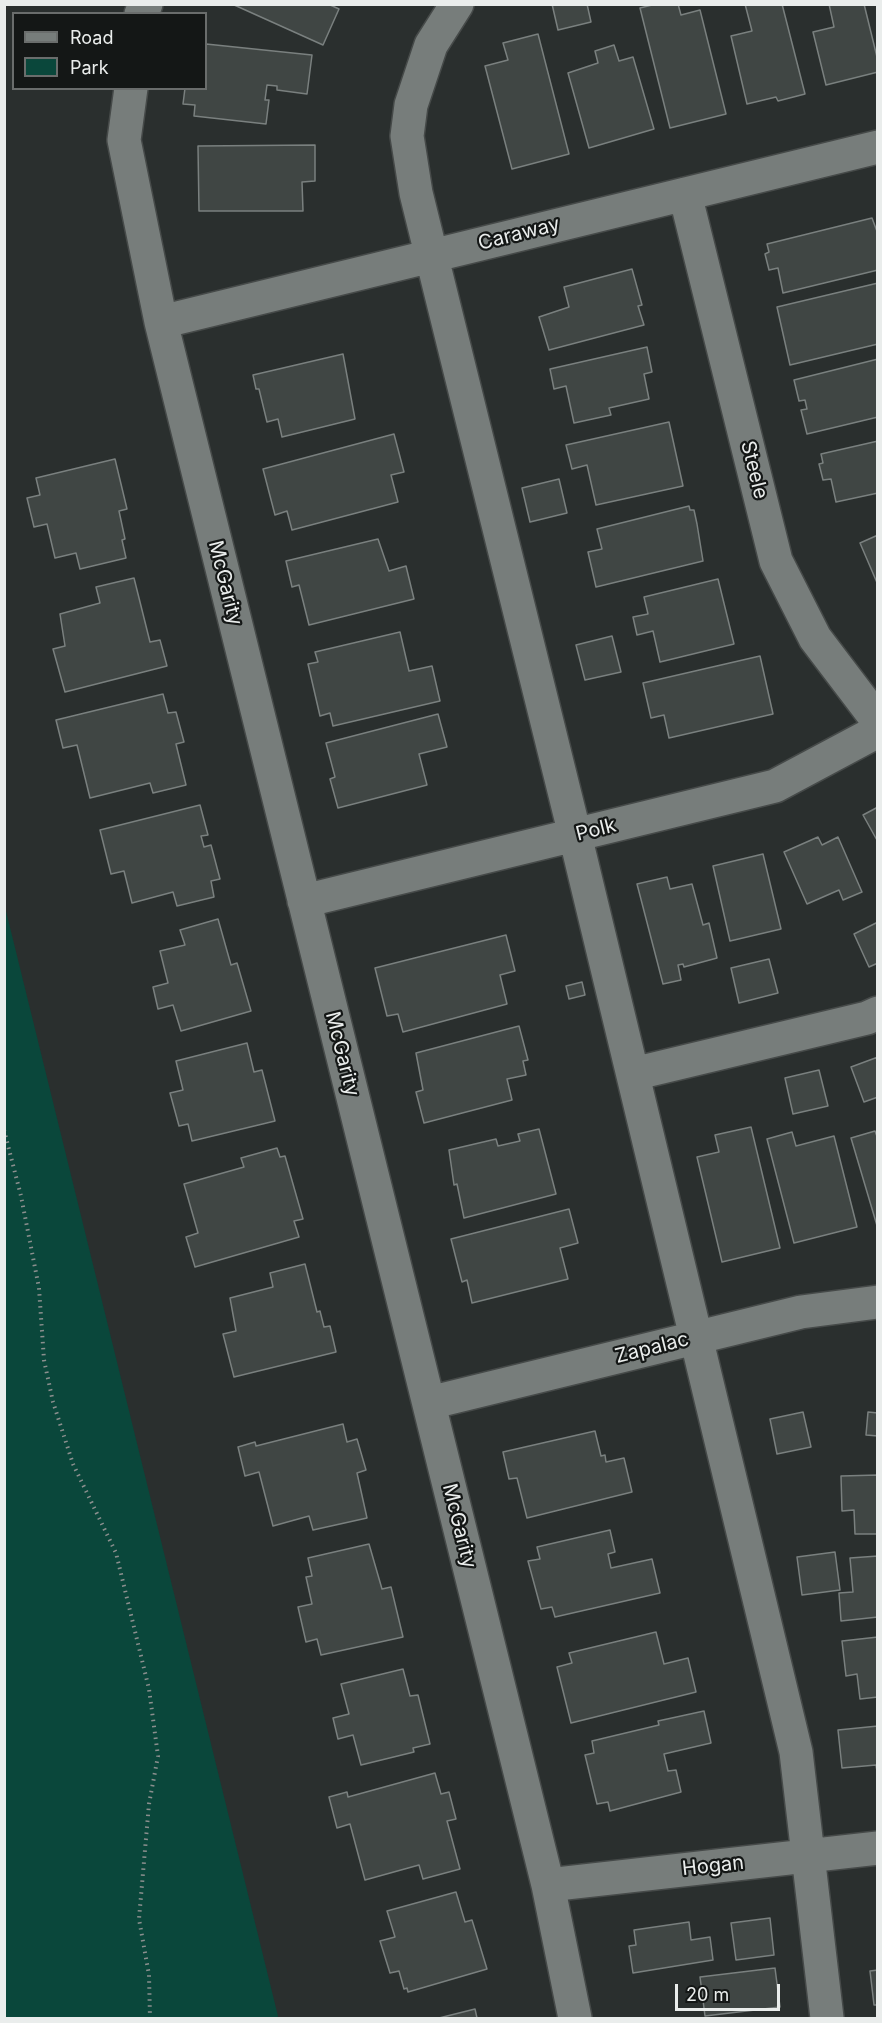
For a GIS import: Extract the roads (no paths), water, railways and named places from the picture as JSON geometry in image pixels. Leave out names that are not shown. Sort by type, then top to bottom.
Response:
[{"type":"street","points":[[457,4],[431,45],[419,74],[411,105],[407,136],[416,193],[575,835],[796,1752],[827,2019]]},
{"type":"street","name":"McGarity","points":[[131,90],[124,140],[161,322],[548,1885],[575,2019]]},
{"type":"street","name":"Caraway","points":[[161,322],[878,147]]},
{"type":"street","name":"Steele","points":[[685,194],[776,561],[815,638],[878,721]]},
{"type":"street","name":"Polk","points":[[304,901],[775,786],[878,731]]},
{"type":"street","points":[[633,1074],[867,1018],[878,1013]]},
{"type":"street","name":"Zapalac","points":[[429,1403],[801,1312],[878,1302]]},
{"type":"street","name":"Hogan","points":[[548,1885],[878,1848]]}]
